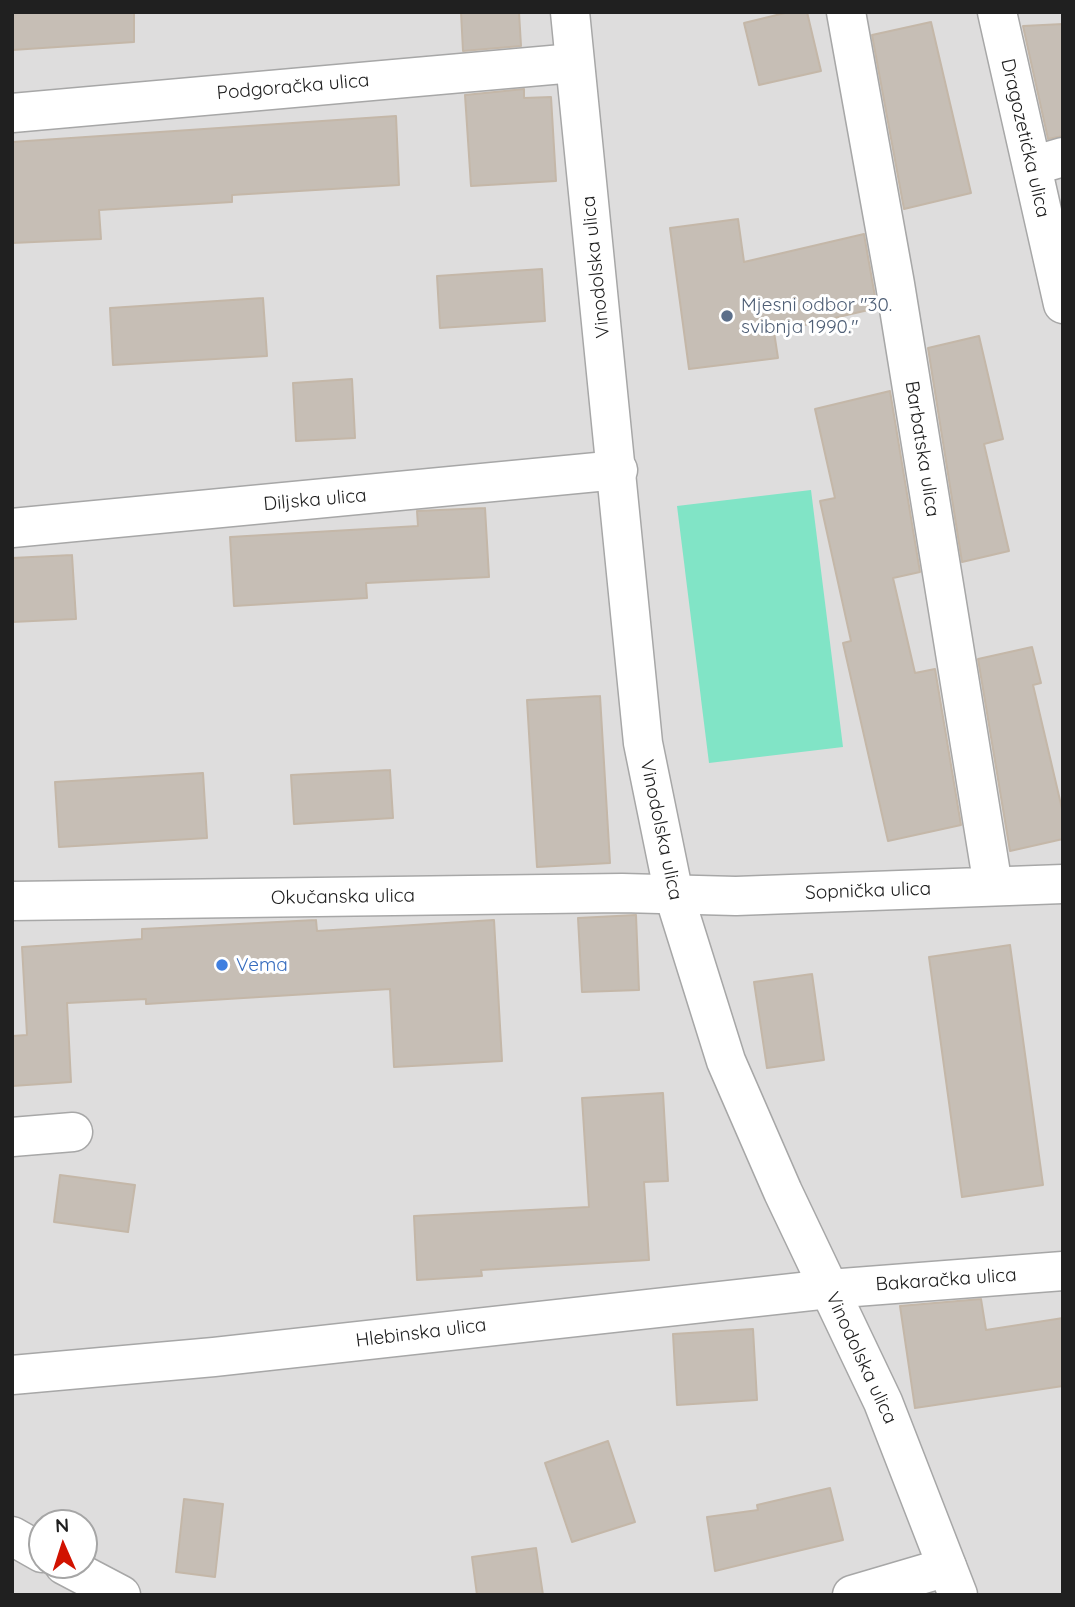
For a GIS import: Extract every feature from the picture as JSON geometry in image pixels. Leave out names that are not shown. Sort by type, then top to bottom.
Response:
[{"type":"street","name":"Vinodolska ulica","points":[[569,12],[618,470],[643,743],[674,895],[726,1061],[883,1402],[953,1581]]},
{"type":"street","name":"Barbatska ulica","points":[[846,12],[895,284],[993,886]]},
{"type":"street","name":"Dragozetićka ulica","points":[[997,12],[1047,161],[1063,304]]},
{"type":"street","name":"Podgoračka ulica","points":[[12,113],[574,63]]},
{"type":"street","name":"Diljska ulica","points":[[12,528],[618,470]]},
{"type":"street","name":"Sopnička ulica","points":[[674,895],[736,896],[1063,884]]},
{"type":"street","name":"Okučanska ulica","points":[[12,901],[674,895]]},
{"type":"street","points":[[12,1137],[73,1132]]},
{"type":"street","name":"Bakaračka ulica","points":[[829,1289],[1063,1271]]},
{"type":"street","name":"Hlebinska ulica","points":[[12,1375],[214,1357],[829,1289]]},
{"type":"street","points":[[12,1536],[28,1545]]},
{"type":"street","points":[[91,1579],[121,1595]]},
{"type":"street","points":[[852,1595],[953,1581]]},
{"type":"shaded area","points":[[12,12],[1063,12],[1063,1595],[12,1595]]},
{"type":"green space","points":[[811,490],[843,747],[709,763],[677,506]]},
{"type":"building","points":[[12,12],[134,12],[134,42],[12,50]]},
{"type":"building","points":[[461,12],[519,12],[521,46],[463,51]]},
{"type":"building","points":[[789,12],[807,12],[821,71],[759,85],[744,23]]},
{"type":"building","points":[[931,22],[971,193],[904,209],[872,35]]},
{"type":"building","points":[[1063,24],[1063,136],[1048,139],[1023,26]]},
{"type":"building","points":[[524,89],[524,98],[551,97],[556,181],[471,186],[465,95]]},
{"type":"building","points":[[396,116],[399,185],[232,195],[232,202],[99,210],[101,239],[12,243],[12,142]]},
{"type":"building","points":[[738,219],[744,262],[864,234],[877,308],[774,332],[778,358],[689,369],[670,228]]},
{"type":"building","points":[[542,269],[545,321],[440,328],[437,276]]},
{"type":"building","points":[[263,298],[267,356],[113,365],[110,308]]},
{"type":"building","points":[[979,336],[1003,439],[984,444],[1009,551],[962,562],[928,348]]},
{"type":"building","points":[[352,379],[355,438],[296,441],[293,383]]},
{"type":"building","points":[[890,391],[920,572],[893,578],[915,673],[935,669],[961,825],[888,841],[843,643],[851,641],[820,501],[835,498],[815,409]]},
{"type":"building","points":[[485,508],[489,577],[366,583],[367,598],[234,606],[230,537],[418,526],[417,511]]},
{"type":"building","points":[[72,555],[76,619],[12,622],[12,558]]},
{"type":"building","points":[[1032,647],[1041,683],[1033,685],[1063,813],[1063,839],[1010,851],[978,659]]},
{"type":"building","points":[[600,696],[610,863],[537,867],[527,700]]},
{"type":"building","points":[[390,770],[393,818],[294,824],[291,775]]},
{"type":"building","points":[[203,773],[207,838],[59,847],[55,782]]},
{"type":"building","points":[[636,915],[639,990],[582,992],[578,918]]},
{"type":"building","points":[[316,920],[317,931],[494,920],[502,1061],[394,1067],[390,989],[146,1004],[146,999],[67,1003],[71,1082],[12,1086],[12,1036],[27,1035],[22,947],[142,939],[142,929]]},
{"type":"building","points":[[1010,945],[1043,1185],[962,1197],[929,957]]},
{"type":"building","points":[[812,974],[824,1060],[767,1068],[754,982]]},
{"type":"building","points":[[663,1093],[668,1181],[644,1182],[649,1260],[481,1270],[482,1276],[417,1280],[414,1216],[589,1207],[582,1098]]},
{"type":"building","points":[[60,1175],[135,1185],[128,1232],[54,1222]]},
{"type":"building","points":[[981,1299],[986,1330],[1063,1318],[1063,1386],[915,1408],[900,1306]]},
{"type":"building","points":[[753,1329],[757,1400],[677,1405],[673,1334]]},
{"type":"building","points":[[608,1441],[635,1522],[572,1542],[545,1463]]},
{"type":"building","points":[[830,1488],[843,1540],[715,1571],[707,1517],[758,1510],[757,1505]]},
{"type":"building","points":[[184,1499],[223,1504],[215,1577],[176,1572]]},
{"type":"building","points":[[536,1548],[543,1595],[477,1595],[472,1557]]},
{"type":"place","name":"Mjesni odbor \"30. svibnja 1990.\"","points":[[727,316]]},
{"type":"place","name":"Vema","points":[[222,965]]}]
